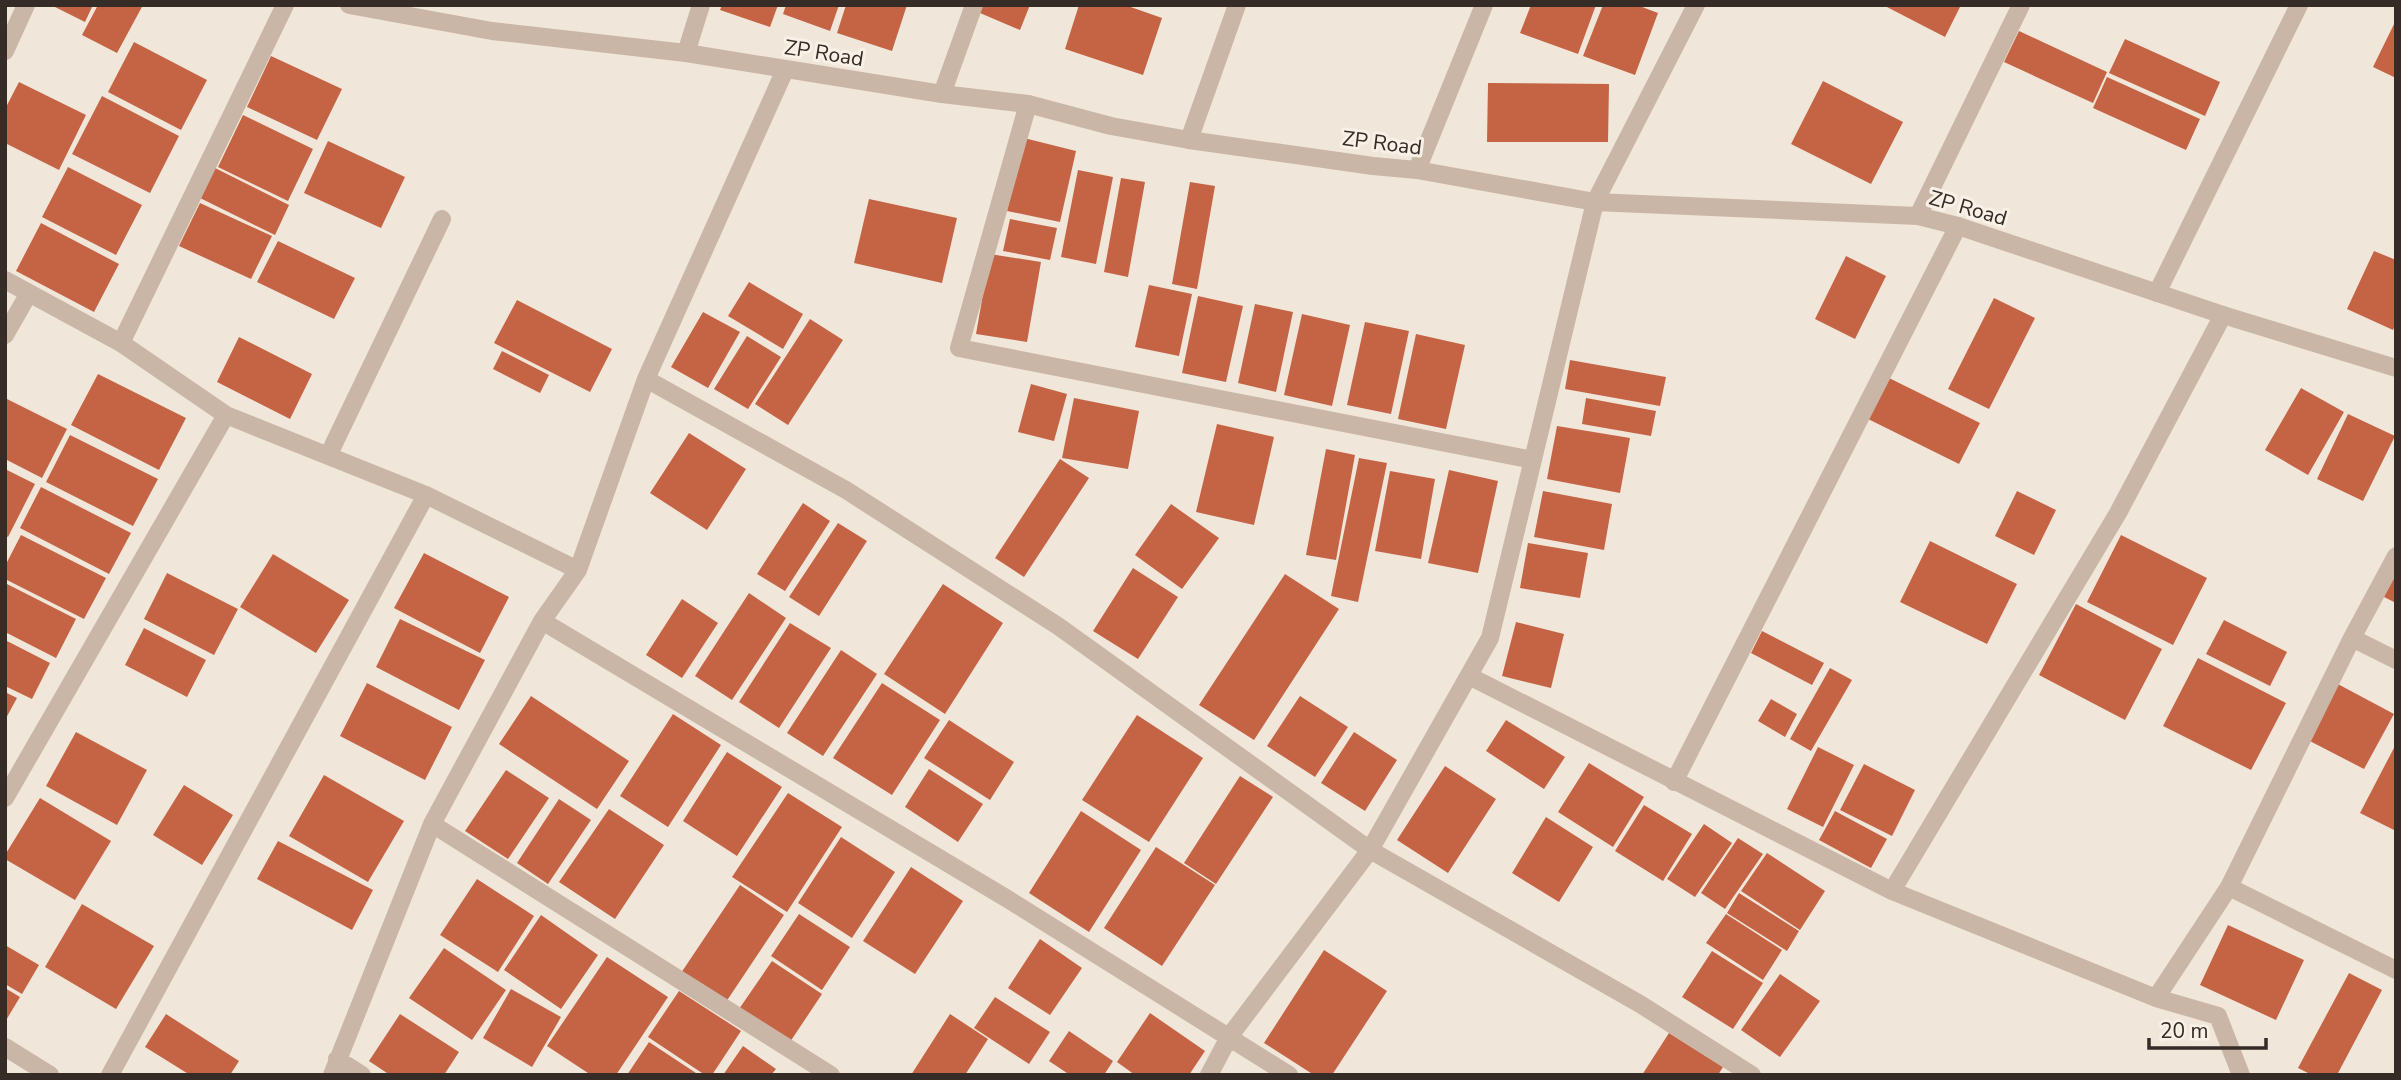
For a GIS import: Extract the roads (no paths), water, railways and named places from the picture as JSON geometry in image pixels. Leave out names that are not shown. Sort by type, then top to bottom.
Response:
[{"type":"street","points":[[5,51],[26,5]]},
{"type":"street","points":[[121,343],[285,5]]},
{"type":"street","name":"ZP Road","points":[[349,5],[492,31],[686,53],[942,94],[1028,104],[1111,126],[1189,140],[1417,170],[1595,202],[1918,216],[1958,226],[2223,315],[2396,368]]},
{"type":"street","points":[[686,53],[701,5]]},
{"type":"street","points":[[942,94],[974,5]]},
{"type":"street","points":[[1189,140],[1237,5]]},
{"type":"street","points":[[1417,170],[1484,5]]},
{"type":"street","points":[[1209,1075],[1229,1037],[1370,850],[1490,638],[1595,202],[1696,5]]},
{"type":"street","points":[[1918,216],[2021,5]]},
{"type":"street","points":[[2157,293],[2299,5]]},
{"type":"street","points":[[362,1075],[335,1067],[432,824],[542,621],[578,570],[646,379],[785,69]]},
{"type":"street","points":[[1028,104],[959,348],[1533,460]]},
{"type":"street","points":[[328,456],[442,219]]},
{"type":"street","points":[[1674,782],[1958,226]]},
{"type":"street","points":[[5,280],[121,343],[226,415],[426,495],[578,570]]},
{"type":"street","points":[[5,335],[29,293]]},
{"type":"street","points":[[1892,891],[2118,513],[2223,315]]},
{"type":"street","points":[[646,379],[846,490],[1058,626],[1370,850],[1640,1004],[1752,1075]]},
{"type":"street","points":[[5,799],[226,415]]},
{"type":"street","points":[[110,1075],[426,495]]},
{"type":"street","points":[[2156,998],[2229,887],[2352,638],[2396,556]]},
{"type":"street","points":[[542,621],[1006,898],[1289,1075]]},
{"type":"street","points":[[2352,638],[2396,660]]},
{"type":"street","points":[[1469,676],[1892,891],[2156,998],[2218,1016],[2241,1075]]},
{"type":"street","points":[[432,824],[831,1075]]},
{"type":"street","points":[[2229,887],[2396,971]]},
{"type":"street","points":[[5,1047],[50,1075]]}]
